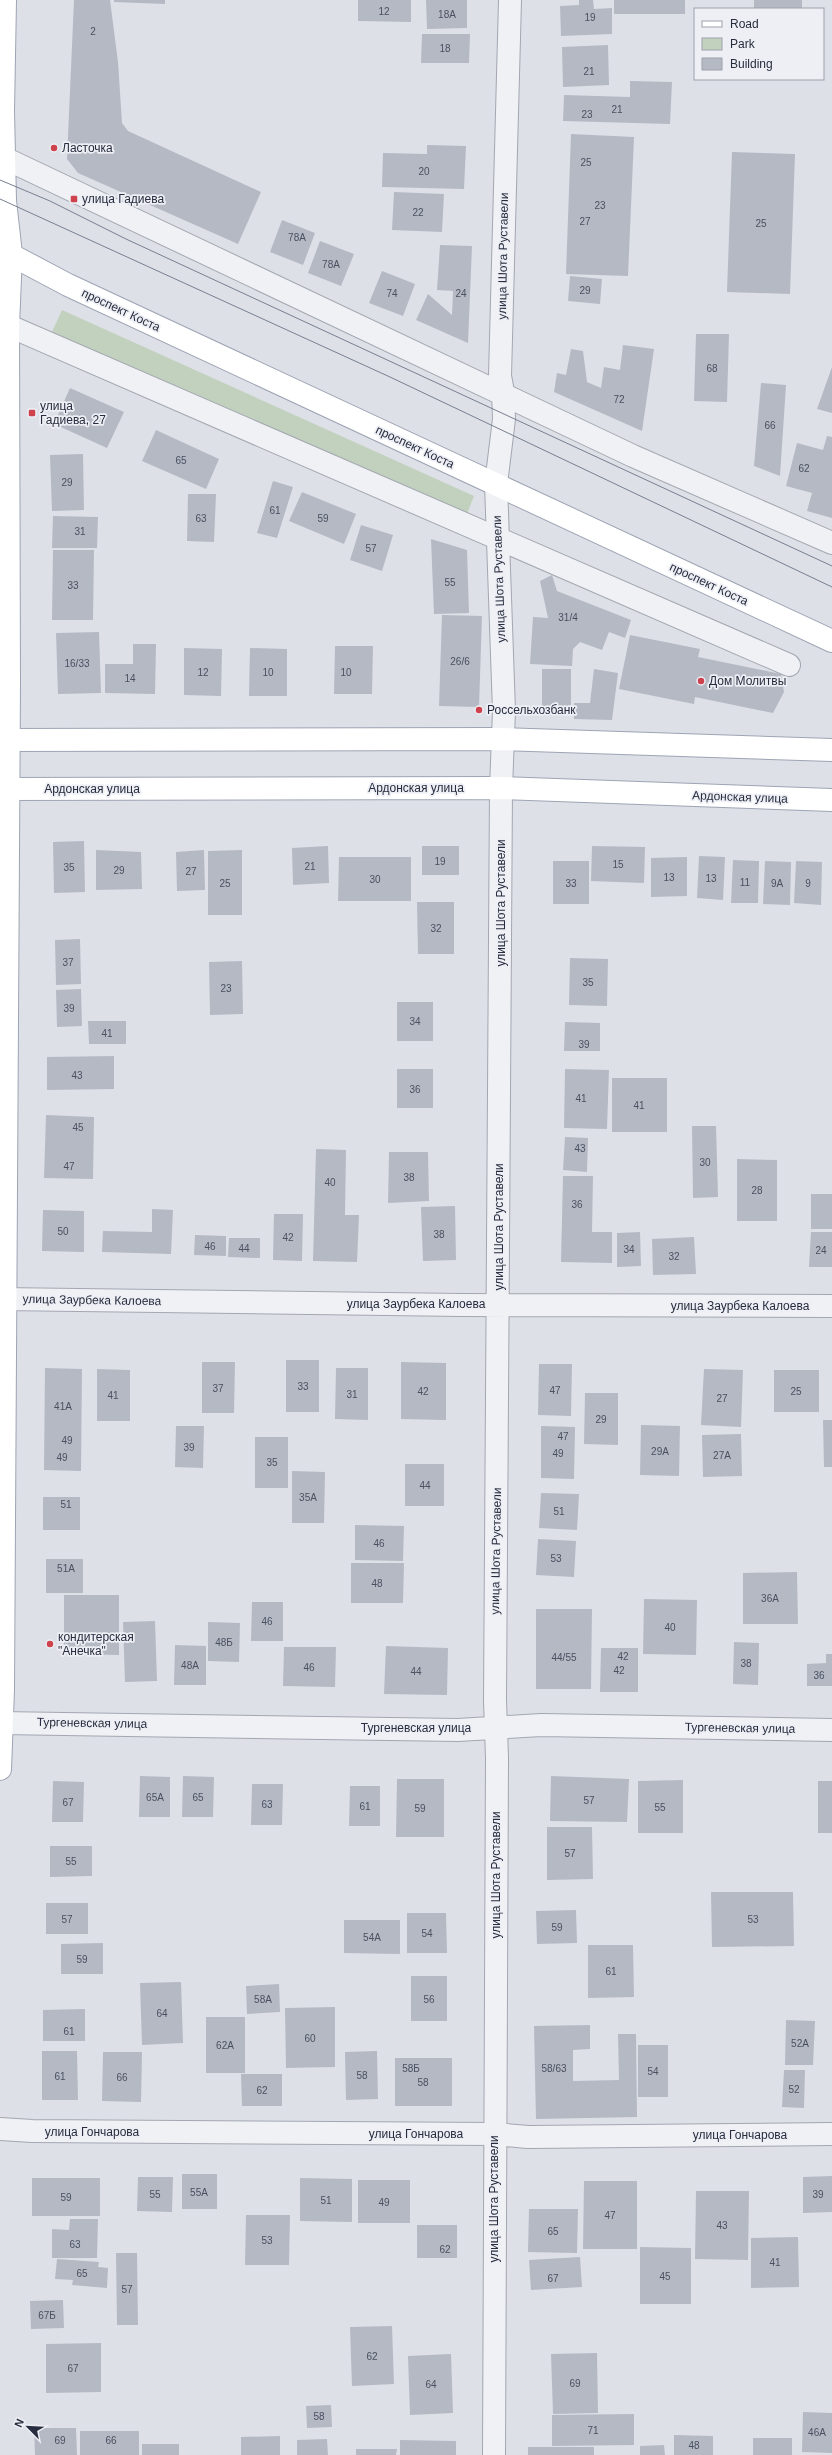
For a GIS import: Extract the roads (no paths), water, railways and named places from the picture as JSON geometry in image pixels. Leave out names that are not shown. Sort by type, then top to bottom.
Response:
[{"type":"main road","points":[[0,1769],[0,1723],[3,1682],[2,1299],[5,201],[2,156],[4,0]]},
{"type":"main road","name":"проспект Коста","points":[[5,252],[75,289],[832,641]]},
{"type":"main road","points":[[4,740],[502,739],[832,750]]},
{"type":"main road","name":"Ардонская улица","points":[[4,789],[501,788],[832,800]]},
{"type":"street","name":"улица Шота Руставели","points":[[494,2455],[498,1305],[501,788],[504,711],[496,484],[504,420],[503,392],[500,376],[510,0]]},
{"type":"street","points":[[2,156],[503,392],[633,456],[832,543]]},
{"type":"street","points":[[4,324],[789,665]]},
{"type":"street","name":"улица Заурбека Калоева","points":[[2,1299],[498,1305],[832,1306]]},
{"type":"street","name":"Тургеневская улица","points":[[0,1723],[458,1730],[541,1725],[832,1730]]},
{"type":"street","name":"улица Гончарова","points":[[0,2129],[32,2131],[495,2134],[528,2137],[832,2134]]},
{"type":"tram line","points":[[0,180],[50,201],[126,239],[832,566]]},
{"type":"tram line","points":[[0,199],[390,377],[832,587]]},
{"type":"place","name":"Ласточка","points":[[54,148]]},
{"type":"place","name":"улица Гадиева","points":[[74,199]]},
{"type":"place","name":"улица Гадиева, 27","points":[[32,413]]},
{"type":"place","name":"Дом Молитвы","points":[[701,681]]},
{"type":"place","name":"Россельхозбанк","points":[[479,710]]},
{"type":"place","name":"кондитерская \"Анечка\"","points":[[50,1644]]}]
